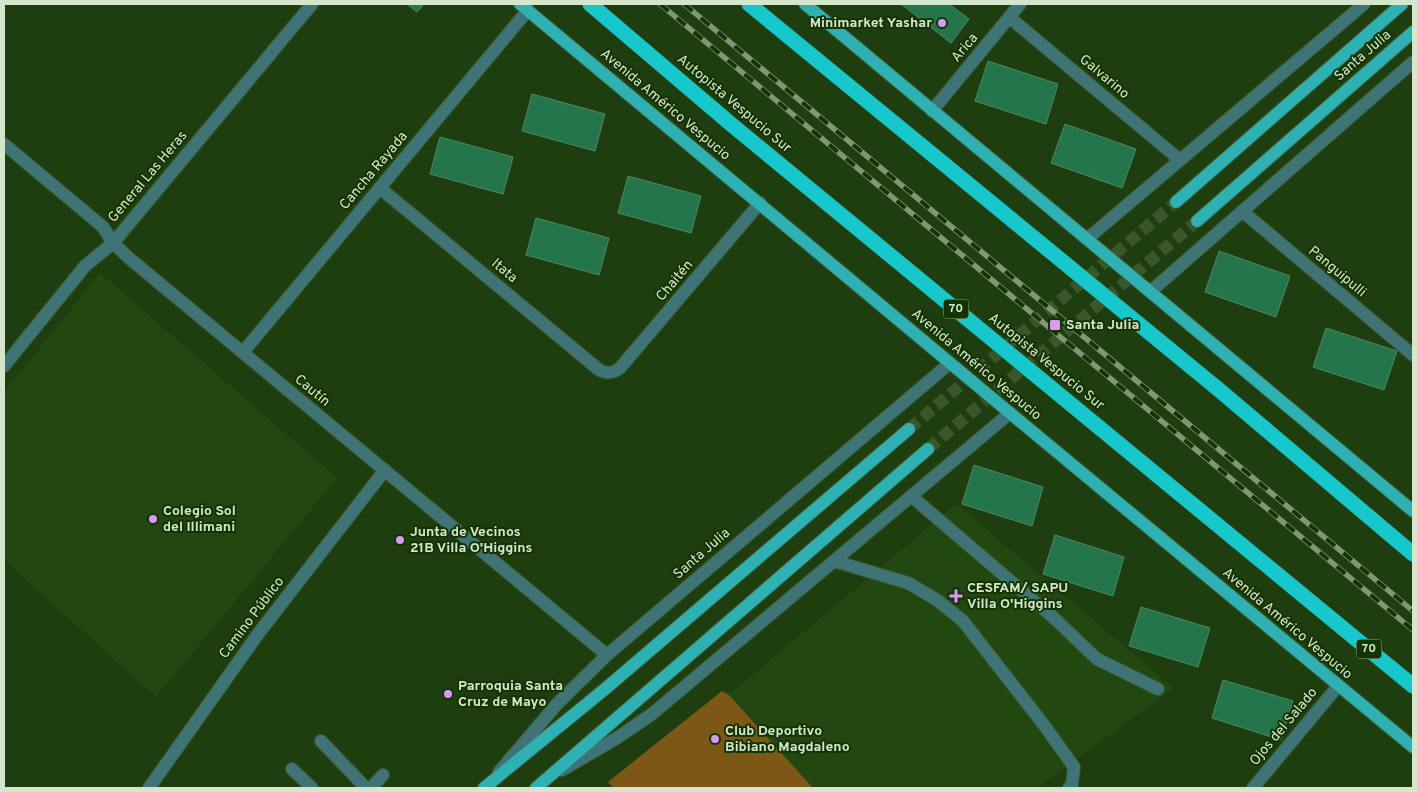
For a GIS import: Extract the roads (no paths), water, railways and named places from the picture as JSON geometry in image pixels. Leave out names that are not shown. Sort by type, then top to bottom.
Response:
[{"type":"highway","name":"Autopista Vespucio Sur","points":[[590,4],[739,131],[1413,686]]},
{"type":"highway","points":[[749,4],[1202,376],[1413,554]]},
{"type":"main road","points":[[805,4],[1413,511]]},
{"type":"main road","name":"Santa Julia","points":[[1176,202],[1402,4]]},
{"type":"main road","name":"Avenida Américo Vespucio","points":[[524,7],[1413,747]]},
{"type":"main road","name":"Santa Julia","points":[[1197,221],[1413,32]]},
{"type":"main road","name":"Santa Julia","points":[[486,786],[605,689],[909,429]]},
{"type":"main road","points":[[536,788],[928,450]]},
{"type":"street","name":"General Las Heras","points":[[4,366],[86,266],[113,243],[312,4]]},
{"type":"street","name":"Arica","points":[[932,110],[1020,4]]},
{"type":"street","points":[[1087,239],[1364,4]]},
{"type":"street","name":"Cancha Rayada","points":[[243,352],[380,188],[524,7]]},
{"type":"street","name":"Galvarino","points":[[1009,17],[1180,160]]},
{"type":"street","points":[[1150,292],[1413,62]]},
{"type":"street","name":"Cautín","points":[[4,144],[103,227],[113,243],[608,655]]},
{"type":"street","name":"Itata","points":[[380,188],[598,369],[604,373],[610,373]]},
{"type":"street","name":"Chaitén","points":[[610,373],[620,368],[760,204]]},
{"type":"street","name":"Panguipulli","points":[[1242,211],[1413,355]]},
{"type":"street","name":"Santa Julia","points":[[486,786],[557,704],[608,655],[950,363]]},
{"type":"street","points":[[551,776],[617,738],[652,714],[1010,413]]},
{"type":"street","name":"Camino Público","points":[[149,788],[258,634],[385,470]]},
{"type":"street","points":[[911,496],[1054,618],[1097,659],[1158,689]]},
{"type":"street","points":[[834,561],[908,583],[937,600],[963,621],[1044,725],[1074,767],[1072,784],[1068,788]]},
{"type":"street","name":"Ojos del Salado","points":[[1253,788],[1338,686]]},
{"type":"street","points":[[322,741],[366,788]]},
{"type":"street","points":[[292,769],[312,788]]},
{"type":"street","points":[[371,788],[383,775]]},
{"type":"tunnel","points":[[909,429],[1176,202]]},
{"type":"tunnel","points":[[928,449],[1197,221]]},
{"type":"railway","points":[[660,4],[1413,630]]},
{"type":"railway","points":[[684,4],[1413,611]]},
{"type":"place","name":"Minimarket Yashar","points":[[942,23]]},
{"type":"place","name":"Santa Julia","points":[[1055,325]]},
{"type":"place","name":"Colegio Sol del Illimani","points":[[153,519]]},
{"type":"place","name":"Junta de Vecinos 21B Villa O'Higgins","points":[[400,540]]},
{"type":"place","name":"CESFAM/ SAPU Villa O'Higgins","points":[[956,596]]},
{"type":"place","name":"Parroquia Santa Cruz de Mayo","points":[[448,694]]},
{"type":"place","name":"Club Deportivo Bibiano Magdaleno","points":[[715,739]]}]
